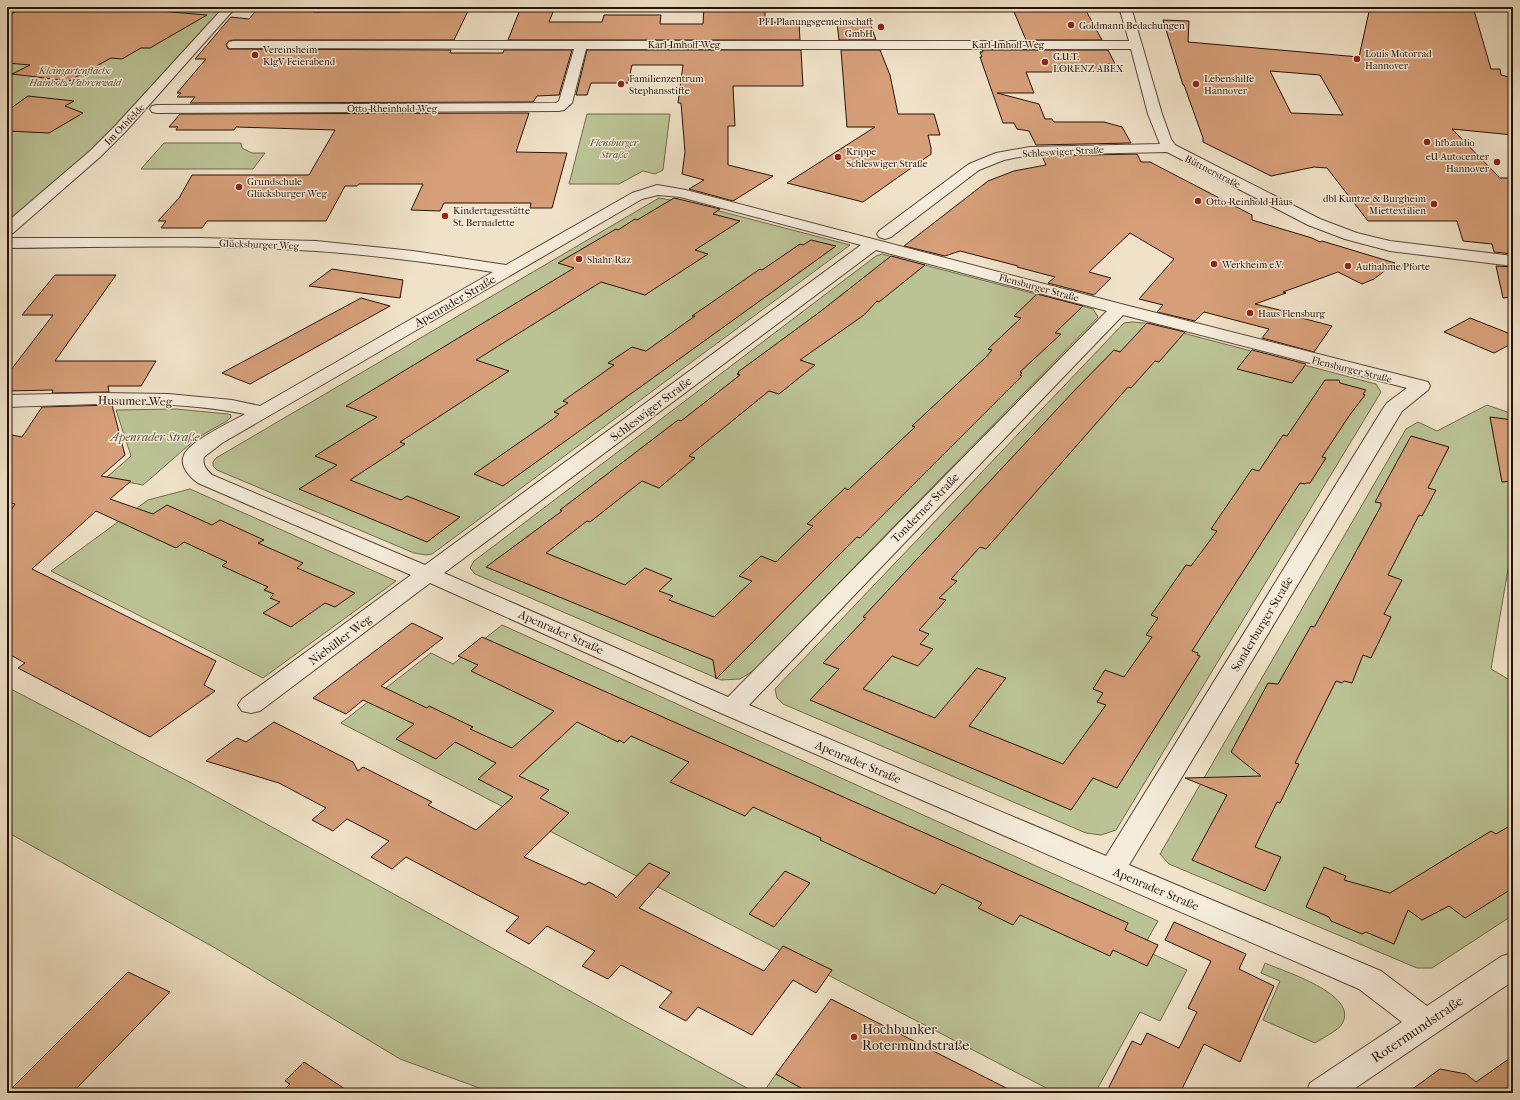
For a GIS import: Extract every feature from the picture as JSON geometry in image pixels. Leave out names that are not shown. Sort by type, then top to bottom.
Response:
[{"type":"street","name":"Im Othfelde","points":[[7,230],[95,154],[230,7]]},
{"type":"street","points":[[1125,7],[1155,114],[1164,139],[1170,148]]},
{"type":"street","name":"Otto-Rheinhold-Weg","points":[[157,109],[559,107],[564,103],[581,44]]},
{"type":"street","name":"Karl-Imhoff-Weg","points":[[233,45],[1136,45]]},
{"type":"street","name":"Schleswiger Straße","points":[[428,574],[974,167],[1001,156],[1030,151],[1170,148]]},
{"type":"street","name":"Büttnerstraße","points":[[1170,148],[1314,222],[1351,236],[1390,246],[1513,261]]},
{"type":"street","name":"Flensburger Straße","points":[[657,190],[681,193],[879,239],[1119,309],[1421,386]]},
{"type":"street","name":"Apenrader Straße","points":[[657,190],[637,196],[204,447],[195,454],[193,462],[195,471],[205,479],[428,574],[732,708],[1370,980],[1426,1022]]},
{"type":"street","name":"Glücksburger Weg","points":[[7,243],[250,243],[310,246],[376,251],[509,270]]},
{"type":"street","name":"Tonderner Straße","points":[[732,708],[1119,309]]},
{"type":"street","name":"Sonderburger Straße","points":[[1112,870],[1394,407],[1421,386]]},
{"type":"street","name":"Husumer Weg","points":[[7,401],[149,399],[234,405],[263,412]]},
{"type":"street","name":"Niebüller Weg","points":[[251,705],[428,574]]},
{"type":"street","name":"Rotermundstraße","points":[[1322,1093],[1513,965]]},
{"type":"green space","name":"Kleingartenfläche Hainholz-Vahrenwald","points":[[7,7],[230,7],[139,109],[7,230]]},
{"type":"green space","name":"Flensburger Straße","points":[[587,114],[670,114],[663,170],[655,174],[643,171],[619,184],[569,184]]},
{"type":"green space","points":[[164,143],[241,143],[242,148],[252,153],[265,153],[253,169],[141,169]]},
{"type":"green space","points":[[659,198],[670,200],[673,199],[850,245],[432,554],[426,555],[414,553],[217,470],[213,466],[213,462],[216,458]]},
{"type":"green space","points":[[882,254],[1093,309],[1098,317],[753,671],[740,679],[721,680],[475,574],[470,568],[474,561],[876,256]]},
{"type":"green space","points":[[1124,323],[1145,323],[1376,384],[1381,392],[1116,830],[1101,835],[1086,833],[783,704],[777,698],[775,689]]},
{"type":"green space","points":[[1487,405],[1513,414],[1513,540],[1491,669],[1513,682],[1513,915],[1432,968],[1417,968],[1169,864],[1160,854],[1406,429],[1418,422],[1437,431]]},
{"type":"green space","name":"Apenrader Straße","points":[[176,409],[228,414],[231,415],[231,417],[227,421],[197,438],[143,485],[106,478],[131,456],[116,410]]},
{"type":"green space","points":[[190,489],[396,581],[263,678],[51,571],[148,500]]},
{"type":"green space","points":[[502,625],[1158,921],[1142,949],[1187,970],[1160,1021],[1140,1012],[1095,1093],[1056,1093],[341,723],[431,653],[453,664]]},
{"type":"green space","points":[[7,687],[199,787],[756,1093],[493,1093],[400,1059],[217,949],[7,832]]},
{"type":"green space","points":[[1265,963],[1317,985],[1330,994],[1340,1003],[1345,1013],[1342,1024],[1334,1032],[1315,1043],[1263,1020],[1280,981],[1261,973]]},
{"type":"green space","points":[[776,1074],[810,1093],[763,1093]]},
{"type":"building","points":[[25,7],[112,7],[207,15],[150,48],[141,48],[122,59],[111,58],[69,81],[12,74],[30,65],[7,63],[7,16]]},
{"type":"building","points":[[259,7],[316,7],[313,12],[400,12],[403,7],[470,7],[454,40],[233,40],[226,44],[228,49],[451,50],[450,53],[503,53],[504,50],[572,50],[559,95],[537,96],[533,102],[190,103],[195,97],[177,97],[181,93],[177,93],[206,59],[195,59],[231,17],[249,19]]},
{"type":"building","points":[[521,7],[555,7],[549,22],[602,22],[604,15],[661,15],[660,24],[703,24],[704,7],[765,7],[765,22],[799,23],[800,40],[508,40]]},
{"type":"building","points":[[1012,7],[1084,7],[1102,40],[1026,40]]},
{"type":"building","points":[[1370,7],[1473,7],[1491,69],[1500,69],[1501,75],[1513,78],[1513,135],[1452,129],[1500,178],[1513,178],[1513,254],[1494,252],[1492,244],[1463,241],[1457,221],[1368,221],[1327,168],[1314,167],[1271,176],[1203,142],[1203,138],[1183,85],[1163,20],[1189,21],[1188,42],[1359,57]],"holes":[[[1270,71],[1320,75],[1343,115],[1291,113]]]},
{"type":"building","points":[[837,23],[870,23],[876,40],[839,40]]},
{"type":"building","points":[[587,50],[801,50],[803,86],[733,86],[735,126],[728,126],[728,165],[773,176],[733,201],[689,189],[704,180],[682,174],[685,152],[681,103],[678,103],[683,65],[632,65],[628,83],[591,83],[587,95],[576,95]]},
{"type":"building","points":[[841,50],[880,50],[890,75],[898,114],[934,114],[940,135],[928,135],[931,154],[863,202],[787,183],[875,127],[847,127]]},
{"type":"building","points":[[982,50],[1108,50],[1115,64],[1107,64],[1111,72],[1026,72],[1034,93],[997,93],[1039,104],[1045,119],[1052,119],[1054,122],[1104,122],[1122,127],[1131,143],[1036,145],[1029,131],[1017,129],[1014,123],[1003,123],[980,57],[982,57],[980,52],[983,52]]},
{"type":"building","points":[[28,96],[74,101],[65,106],[83,113],[49,133],[7,131],[7,111]]},
{"type":"building","points":[[529,113],[516,152],[567,153],[552,208],[530,208],[531,203],[444,203],[440,211],[411,210],[423,184],[359,184],[357,186],[345,186],[326,221],[207,221],[202,228],[161,228],[166,221],[158,221],[179,198],[192,175],[309,175],[335,130],[236,127],[234,130],[176,130],[178,127],[169,127],[180,114]]},
{"type":"building","points":[[1137,154],[1141,162],[1150,162],[1252,215],[1252,220],[1312,238],[1320,242],[1322,241],[1395,263],[1374,279],[1362,284],[1338,272],[1255,304],[1296,314],[1294,316],[1332,326],[1314,352],[1262,338],[1269,329],[1204,312],[1195,321],[1157,312],[1163,305],[1139,299],[1174,259],[1130,233],[1089,272],[1111,278],[1094,295],[1048,283],[1055,277],[960,251],[945,256],[904,246],[988,181],[1014,171],[1046,165],[1042,156]]},
{"type":"building","points":[[674,198],[720,209],[713,214],[740,221],[695,250],[708,254],[645,295],[601,282],[476,360],[509,371],[400,442],[405,444],[350,480],[401,500],[407,496],[460,517],[427,542],[299,489],[337,465],[315,456],[377,417],[346,406],[574,268],[558,263],[616,229],[618,230],[635,219],[637,220]]},
{"type":"building","points":[[811,240],[836,246],[503,486],[474,474],[553,419],[559,414],[554,412],[568,403],[563,401],[614,365],[608,363],[632,347],[646,351],[695,316],[692,316],[760,269],[762,270],[800,244],[803,245]]},
{"type":"building","points":[[891,256],[925,265],[879,302],[877,301],[864,315],[800,360],[815,365],[779,394],[769,391],[689,456],[695,458],[659,488],[642,481],[590,522],[587,521],[546,553],[625,585],[645,568],[672,579],[659,591],[673,596],[669,600],[714,617],[752,581],[739,576],[761,556],[776,562],[813,526],[807,524],[845,488],[848,490],[915,427],[912,426],[986,357],[992,350],[988,349],[1021,318],[1014,316],[1037,294],[1083,306],[1055,333],[1061,334],[1020,372],[1022,373],[1020,375],[1022,376],[860,538],[857,537],[716,679],[713,660],[486,567],[562,511],[560,510],[678,420],[681,421],[740,375],[737,374],[739,373],[738,372],[821,311]]},
{"type":"building","points":[[1496,266],[1513,267],[1513,297],[1503,298]]},
{"type":"building","points":[[332,269],[403,280],[400,298],[309,286]]},
{"type":"building","points":[[55,275],[116,275],[55,361],[156,361],[141,386],[108,386],[109,392],[52,393],[53,390],[7,391],[7,375],[53,315],[22,315]]},
{"type":"building","points":[[361,298],[390,306],[250,384],[222,373]]},
{"type":"building","points":[[1470,318],[1513,335],[1513,343],[1494,353],[1444,332]]},
{"type":"building","points":[[1147,323],[1185,332],[1159,362],[1155,361],[1131,388],[1128,387],[986,549],[980,547],[951,579],[957,581],[939,598],[946,600],[919,630],[929,634],[920,644],[933,649],[918,666],[892,656],[863,689],[935,718],[977,668],[1006,678],[969,726],[1063,764],[1106,705],[1097,702],[1103,693],[1093,689],[1105,670],[1124,677],[1152,637],[1146,635],[1158,618],[1151,615],[1186,565],[1191,566],[1217,531],[1211,529],[1252,469],[1259,471],[1283,435],[1287,436],[1325,380],[1339,380],[1340,383],[1366,390],[1363,394],[1365,395],[1322,457],[1326,458],[1310,483],[1300,483],[1192,651],[1198,653],[1197,655],[1200,656],[1117,788],[1093,778],[1071,810],[810,700],[839,669],[823,663],[866,618],[863,617],[1074,391],[1114,350],[1120,352]]},
{"type":"building","points":[[1252,350],[1306,364],[1292,383],[1237,369]]},
{"type":"building","points":[[112,405],[125,455],[101,476],[131,481],[110,499],[153,514],[167,505],[212,525],[220,520],[264,540],[258,543],[303,563],[297,568],[355,593],[335,607],[325,603],[291,627],[263,613],[280,602],[270,598],[274,594],[264,590],[268,587],[222,566],[227,562],[184,542],[176,548],[96,511],[32,569],[216,661],[204,685],[215,691],[150,737],[18,668],[25,663],[7,653],[7,516],[15,504],[7,502],[7,434],[22,437],[42,407]]},
{"type":"building","points":[[1490,417],[1513,420],[1513,481],[1502,482]]},
{"type":"building","points":[[1411,436],[1449,447],[1428,488],[1436,490],[1422,516],[1419,515],[1388,575],[1402,580],[1384,614],[1391,617],[1371,658],[1363,655],[1352,683],[1344,681],[1342,683],[1336,681],[1295,763],[1299,764],[1280,803],[1277,802],[1255,847],[1281,857],[1265,891],[1192,860],[1227,795],[1185,778],[1261,776],[1231,752],[1268,683],[1278,684],[1311,626],[1315,626],[1381,506],[1381,503],[1375,502]]},
{"type":"building","points":[[412,623],[443,638],[381,686],[427,708],[429,706],[473,727],[470,729],[512,748],[554,711],[471,671],[478,665],[458,656],[482,637],[1128,923],[1125,930],[1158,945],[1147,966],[1113,950],[1110,956],[1020,915],[1013,925],[978,908],[982,903],[942,884],[935,894],[820,840],[821,838],[753,807],[745,816],[670,782],[689,762],[631,736],[624,743],[619,740],[618,742],[577,722],[519,776],[549,790],[540,798],[569,813],[524,857],[585,885],[589,882],[614,895],[616,898],[649,863],[670,873],[639,908],[764,971],[783,946],[832,970],[816,993],[793,980],[752,1035],[698,1007],[686,1021],[659,1007],[672,992],[621,965],[608,979],[582,966],[595,951],[547,926],[529,944],[506,931],[519,917],[406,857],[392,869],[371,857],[389,841],[347,819],[333,831],[312,820],[326,808],[279,783],[206,761],[237,738],[246,742],[274,722],[353,762],[358,771],[363,767],[432,802],[428,805],[476,830],[513,797],[478,779],[496,763],[455,742],[436,759],[396,739],[414,724],[363,700],[346,714],[313,698]]},
{"type":"building","points":[[1513,824],[1513,888],[1465,918],[1449,906],[1422,920],[1408,910],[1394,944],[1366,932],[1362,934],[1331,921],[1329,917],[1306,907],[1324,867],[1346,876],[1344,880],[1390,893],[1491,831],[1496,834]]},
{"type":"building","points":[[785,871],[810,883],[774,927],[749,914]]},
{"type":"building","points":[[1174,922],[1246,954],[1239,969],[1274,986],[1240,1062],[1204,1044],[1180,1093],[1106,1093],[1132,1041],[1141,1045],[1147,1033],[1179,1048],[1197,1012],[1188,1008],[1211,961],[1165,940]]},
{"type":"building","points":[[128,972],[170,992],[72,1093],[7,1093]]},
{"type":"building","name":"Hochbunker Rotermundstraße","points":[[831,999],[1016,1093],[810,1093],[776,1074]]},
{"type":"building","points":[[1513,1056],[1513,1093],[1407,1093],[1440,1069],[1466,1074],[1476,1082]]},
{"type":"building","points":[[304,1062],[351,1093],[281,1093],[290,1084],[285,1081]]},
{"type":"place","name":"Goldmann Bedachungen","points":[[1071,25]]},
{"type":"place","name":"PFI Planungsgemeinschaft GmbH","points":[[881,27]]},
{"type":"place","name":"Vereinsheim KlgV Feierabend","points":[[255,55]]},
{"type":"place","name":"Louis Motorrad Hannover","points":[[1357,59]]},
{"type":"place","name":"G.U.T. LORENZ ABEX","points":[[1045,62]]},
{"type":"place","name":"Familienzentrum Stephansstifte","points":[[621,84]]},
{"type":"place","name":"Lebenshilfe Hannover","points":[[1196,84]]},
{"type":"place","name":"hfb.audio","points":[[1427,142]]},
{"type":"place","name":"Krippe Schleswiger Straße","points":[[838,157]]},
{"type":"place","name":"eU Autocenter Hannover","points":[[1497,162]]},
{"type":"place","name":"Grundschule Glücksburger Weg","points":[[239,187]]},
{"type":"place","name":"Otto-Reinhold-Haus","points":[[1198,201]]},
{"type":"place","name":"dbl Kuntze & Burgheim Miettextilien","points":[[1434,204]]},
{"type":"place","name":"Kindertagesstätte St. Bernadette","points":[[445,216]]},
{"type":"place","name":"Shahr Raz","points":[[579,259]]},
{"type":"place","name":"Werkheim e.V.","points":[[1214,264]]},
{"type":"place","name":"Aufnahme/Pforte","points":[[1348,266]]},
{"type":"place","name":"Haus Flensburg","points":[[1250,313]]},
{"type":"place","name":"Hochbunker Rotermundstraße","points":[[854,1037]]}]
